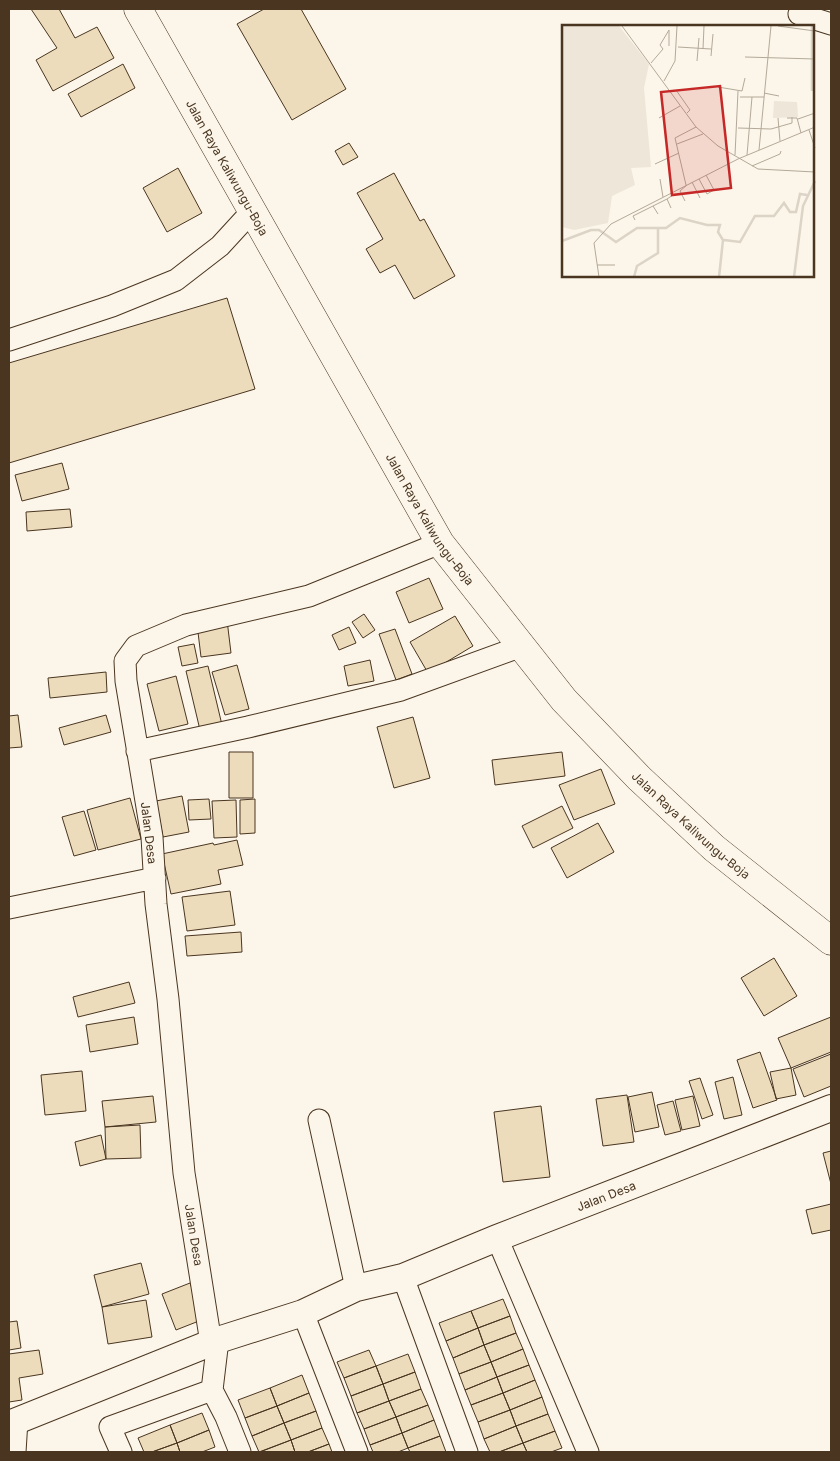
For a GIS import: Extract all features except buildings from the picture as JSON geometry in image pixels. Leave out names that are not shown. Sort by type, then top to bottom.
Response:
[{"type":"main road","name":"Jalan Raya Kaliwungu-Boja","points":[[138,9],[440,543],[564,700],[639,778],[714,848],[831,941]]},
{"type":"street","points":[[799,14],[831,24]]},
{"type":"street","points":[[9,340],[112,306],[176,280],[220,246],[253,210]]},
{"type":"street","name":"Jalan Desa","points":[[214,1341],[184,1173],[152,837],[126,680],[125,661],[136,646],[186,624],[309,596],[440,543]]},
{"type":"street","points":[[137,751],[248,727],[401,690],[522,646]]},
{"type":"street","points":[[9,908],[155,878]]},
{"type":"street","name":"Jalan Desa","points":[[13,1422],[214,1341],[303,1313],[356,1288],[403,1277],[497,1238],[831,1108]]},
{"type":"street","points":[[319,1120],[356,1288]]},
{"type":"street","points":[[497,1238],[588,1452]]},
{"type":"street","points":[[403,1277],[467,1452]]},
{"type":"street","points":[[303,1313],[357,1452]]},
{"type":"street","points":[[214,1341],[212,1390],[226,1417],[240,1452]]},
{"type":"street","points":[[121,1452],[110,1427],[212,1390]]},
{"type":"street","points":[[13,1422],[15,1452]]}]
